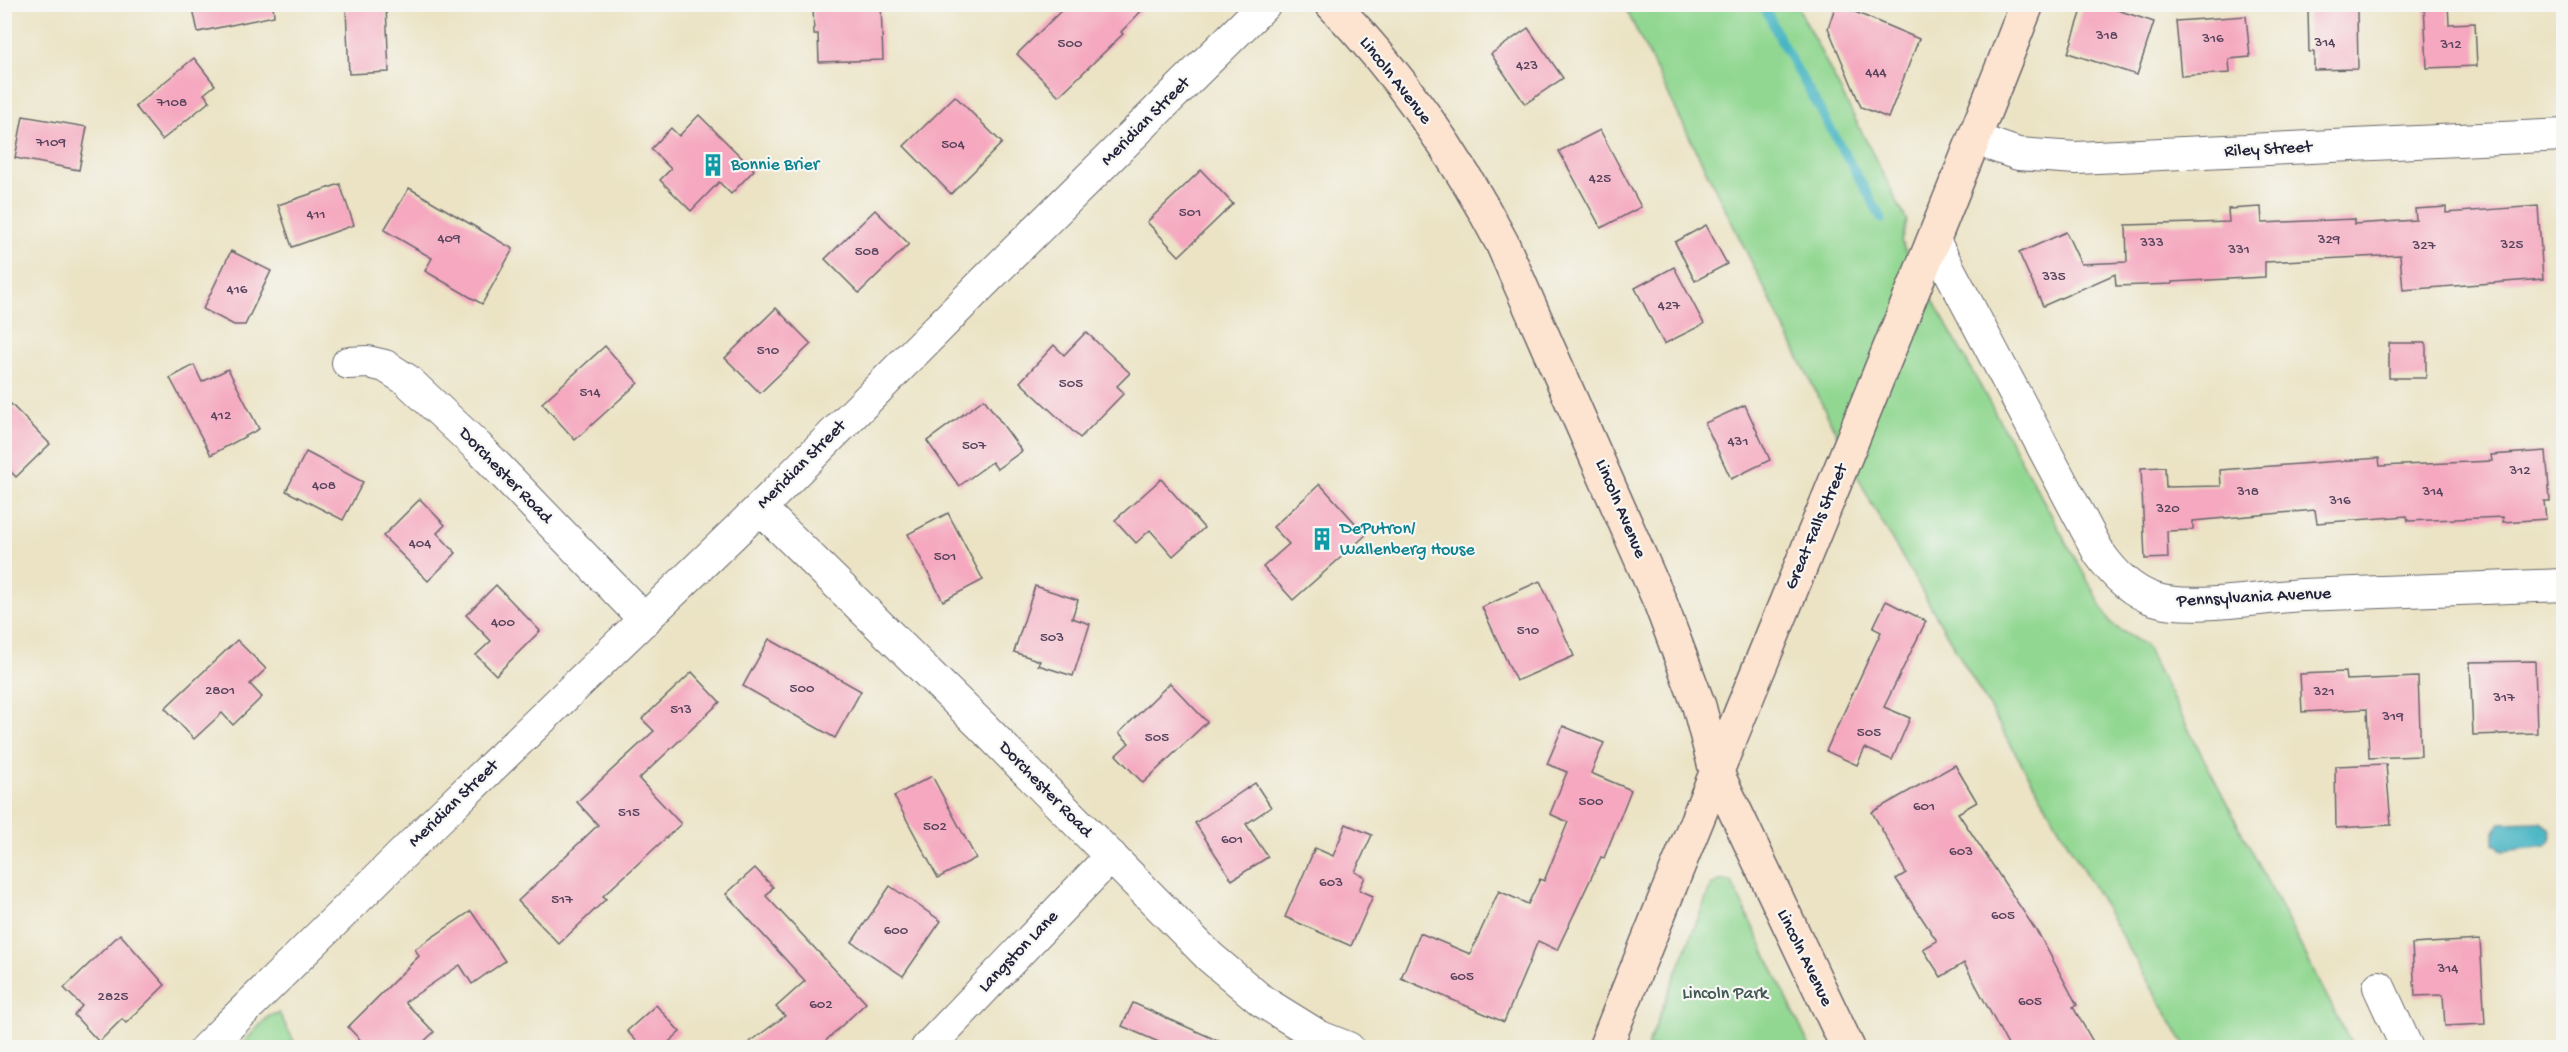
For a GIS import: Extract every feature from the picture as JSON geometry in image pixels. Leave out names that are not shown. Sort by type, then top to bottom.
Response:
[{"type":"street","name":"Meridian Street","points":[[206,1047],[760,508],[1265,4]]},
{"type":"street","name":"Lincoln Avenue","points":[[1332,4],[1384,63],[1435,132],[1483,206],[1502,243],[1660,602],[1699,706],[1716,771],[1848,1047]]},
{"type":"street","name":"Great Falls Street","points":[[1605,1047],[1716,771],[1935,242],[2027,4]]},
{"type":"street","name":"Riley Street","points":[[1975,139],[2018,154],[2076,158],[2564,135]]},
{"type":"street","name":"Pennsylvania Avenue","points":[[1935,242],[2099,553],[2108,566],[2128,586],[2153,599],[2180,604],[2303,595],[2564,585]]},
{"type":"street","name":"Dorchester Road","points":[[348,363],[368,362],[385,366],[407,380],[464,433],[645,620]]},
{"type":"street","name":"Dorchester Road","points":[[760,508],[982,726],[1210,957],[1262,1001],[1320,1036],[1348,1047]]},
{"type":"street","name":"Langston Lane","points":[[927,1047],[1111,856]]},
{"type":"street","points":[[2379,987],[2407,1047]]},
{"type":"green space","points":[[1624,5],[1797,5],[1907,221],[1901,242],[2112,625],[2145,645],[2353,1047],[2186,1047],[1872,505]]},
{"type":"green space","name":"Lincoln Park","points":[[1719,881],[1731,881],[1810,1047],[1647,1047],[1711,886]]},
{"type":"green space","points":[[279,1013],[297,1047],[239,1047],[269,1016]]},
{"type":"water","points":[[2540,822],[2551,831],[2550,842],[2546,846],[2503,851],[2494,843],[2494,832],[2501,823]]},
{"type":"building","points":[[192,4],[273,4],[274,16],[198,32]]},
{"type":"building","points":[[1068,4],[1148,4],[1121,32],[1123,34],[1059,96],[1017,54]]},
{"type":"building","points":[[1836,4],[1919,39],[1888,118],[1861,107],[1828,28]]},
{"type":"building","points":[[2084,4],[2099,4],[2154,22],[2137,75],[2068,53]]},
{"type":"building","points":[[2424,4],[2448,4],[2449,24],[2475,23],[2477,66],[2427,68]]},
{"type":"building","points":[[881,5],[883,60],[819,62],[818,34],[814,34],[813,7]]},
{"type":"building","points":[[386,7],[389,72],[349,74],[346,9]]},
{"type":"building","points":[[2308,10],[2357,10],[2358,69],[2314,70],[2314,52],[2309,52]]},
{"type":"building","points":[[2246,16],[2250,57],[2229,59],[2230,73],[2181,76],[2176,21]]},
{"type":"building","points":[[1528,28],[1563,78],[1525,104],[1491,54]]},
{"type":"building","points":[[194,58],[215,85],[204,94],[210,101],[162,140],[135,106]]},
{"type":"building","points":[[955,96],[1002,143],[951,194],[904,146]]},
{"type":"building","name":"Bonnie Brier","points":[[699,115],[754,170],[731,194],[719,182],[691,211],[660,180],[671,169],[651,149],[671,128],[679,136]]},
{"type":"building","points":[[23,116],[87,127],[79,170],[15,158]]},
{"type":"building","points":[[1600,130],[1641,207],[1601,228],[1559,151]]},
{"type":"building","points":[[1201,170],[1233,204],[1179,256],[1147,222]]},
{"type":"building","points":[[340,184],[354,225],[292,247],[278,205]]},
{"type":"building","points":[[409,188],[513,249],[482,304],[425,271],[432,258],[384,230]]},
{"type":"building","points":[[2538,206],[2543,279],[2403,290],[2400,255],[2265,262],[2265,277],[2116,286],[2115,274],[2043,306],[2019,253],[2066,232],[2081,264],[2127,262],[2126,225],[2229,222],[2228,209],[2261,207],[2262,223],[2354,219],[2354,224],[2416,220],[2415,209],[2446,207],[2446,213]]},
{"type":"building","points":[[875,210],[909,244],[859,293],[825,259]]},
{"type":"building","points":[[1706,225],[1727,264],[1695,281],[1675,242]]},
{"type":"building","points":[[231,251],[271,271],[245,325],[234,325],[203,309]]},
{"type":"building","points":[[1674,267],[1704,324],[1664,344],[1635,288]]},
{"type":"building","points":[[776,308],[811,344],[760,393],[725,358]]},
{"type":"building","points":[[1086,332],[1130,373],[1117,386],[1124,393],[1080,438],[1020,382],[1054,345],[1064,355]]},
{"type":"building","points":[[2389,343],[2426,343],[2426,378],[2389,378]]},
{"type":"building","points":[[605,346],[638,383],[575,440],[542,403]]},
{"type":"building","points":[[194,365],[202,382],[228,369],[259,429],[211,455],[170,378]]},
{"type":"building","points":[[4,397],[50,444],[16,477],[4,465]]},
{"type":"building","points":[[984,399],[1022,451],[997,469],[992,462],[959,486],[927,441]]},
{"type":"building","points":[[1745,405],[1770,460],[1731,479],[1705,423]]},
{"type":"building","points":[[2546,451],[2550,501],[2544,501],[2546,519],[2503,522],[2503,517],[2408,521],[2407,516],[2317,523],[2315,510],[2193,521],[2193,530],[2167,531],[2168,558],[2145,559],[2141,468],[2165,467],[2166,487],[2221,486],[2220,470],[2379,458],[2380,466],[2492,461],[2491,455]]},
{"type":"building","points":[[306,452],[363,482],[343,520],[286,491]]},
{"type":"building","points":[[1161,479],[1204,528],[1173,556],[1150,530],[1136,543],[1115,520]]},
{"type":"building","name":"DePutron/ Wallenberg House","points":[[1320,484],[1366,535],[1293,600],[1263,567],[1289,544],[1273,527]]},
{"type":"building","points":[[420,499],[445,525],[437,533],[456,553],[428,581],[383,536]]},
{"type":"building","points":[[948,513],[983,580],[943,601],[908,534]]},
{"type":"building","points":[[1540,581],[1574,656],[1516,681],[1482,607]]},
{"type":"building","points":[[496,585],[540,631],[496,675],[476,655],[491,641],[466,615]]},
{"type":"building","points":[[1035,586],[1078,600],[1072,618],[1090,624],[1073,676],[1038,665],[1040,661],[1014,652]]},
{"type":"building","points":[[1886,601],[1926,621],[1884,707],[1910,718],[1892,760],[1865,748],[1857,765],[1826,751],[1881,632],[1873,628]]},
{"type":"building","points":[[769,639],[861,691],[835,738],[743,686]]},
{"type":"building","points":[[237,640],[266,669],[250,684],[262,697],[233,725],[222,713],[194,739],[165,708]]},
{"type":"building","points":[[2535,661],[2537,733],[2473,735],[2470,662]]},
{"type":"building","points":[[692,672],[720,702],[639,779],[681,824],[603,896],[606,899],[559,944],[518,901],[598,825],[577,802],[654,731],[642,719]]},
{"type":"building","points":[[2345,672],[2346,680],[2418,677],[2421,756],[2369,758],[2367,709],[2302,712],[2300,674]]},
{"type":"building","points":[[1170,683],[1207,722],[1143,783],[1116,755],[1129,743],[1119,733]]},
{"type":"building","points":[[1563,726],[1604,743],[1591,773],[1631,790],[1604,858],[1601,857],[1557,950],[1538,941],[1504,1022],[1401,978],[1420,933],[1470,954],[1499,891],[1528,904],[1540,879],[1544,881],[1568,822],[1550,814],[1567,772],[1547,764]]},
{"type":"building","points":[[2386,764],[2391,825],[2336,828],[2335,766]]},
{"type":"building","points":[[1955,765],[1977,802],[1958,813],[2041,938],[2077,1005],[2073,1007],[2096,1047],[2009,1047],[1964,963],[1941,977],[1923,949],[1937,941],[1896,879],[1906,873],[1872,812]]},
{"type":"building","points":[[932,776],[976,858],[938,878],[894,796]]},
{"type":"building","points":[[1255,783],[1271,807],[1246,824],[1268,857],[1232,880],[1195,823]]},
{"type":"building","points":[[1346,824],[1372,835],[1355,872],[1365,877],[1359,890],[1373,896],[1351,946],[1285,917],[1315,848],[1333,856]]},
{"type":"building","points":[[755,868],[773,887],[766,896],[866,1003],[819,1047],[743,1047],[785,1016],[776,1007],[805,981],[726,894]]},
{"type":"building","points":[[890,886],[941,921],[903,976],[852,942]]},
{"type":"building","points":[[471,911],[505,961],[472,984],[460,965],[405,1002],[434,1032],[418,1047],[367,1047],[348,1027],[419,956],[415,949]]},
{"type":"building","points":[[120,934],[165,985],[126,1023],[122,1019],[99,1042],[74,1015],[82,1006],[64,988]]},
{"type":"building","points":[[2480,940],[2485,1024],[2445,1026],[2443,995],[2415,996],[2412,944]]},
{"type":"building","points":[[1133,1003],[1232,1047],[1170,1047],[1122,1026]]},
{"type":"building","points":[[656,1005],[680,1032],[663,1047],[642,1047],[627,1031]]},
{"type":"waterway","points":[[1763,4],[1782,43],[1882,219]]},
{"type":"place","name":"Bonnie Brier","points":[[713,165]]},
{"type":"place","name":"DePutron/ Wallenberg House","points":[[1322,539]]}]
